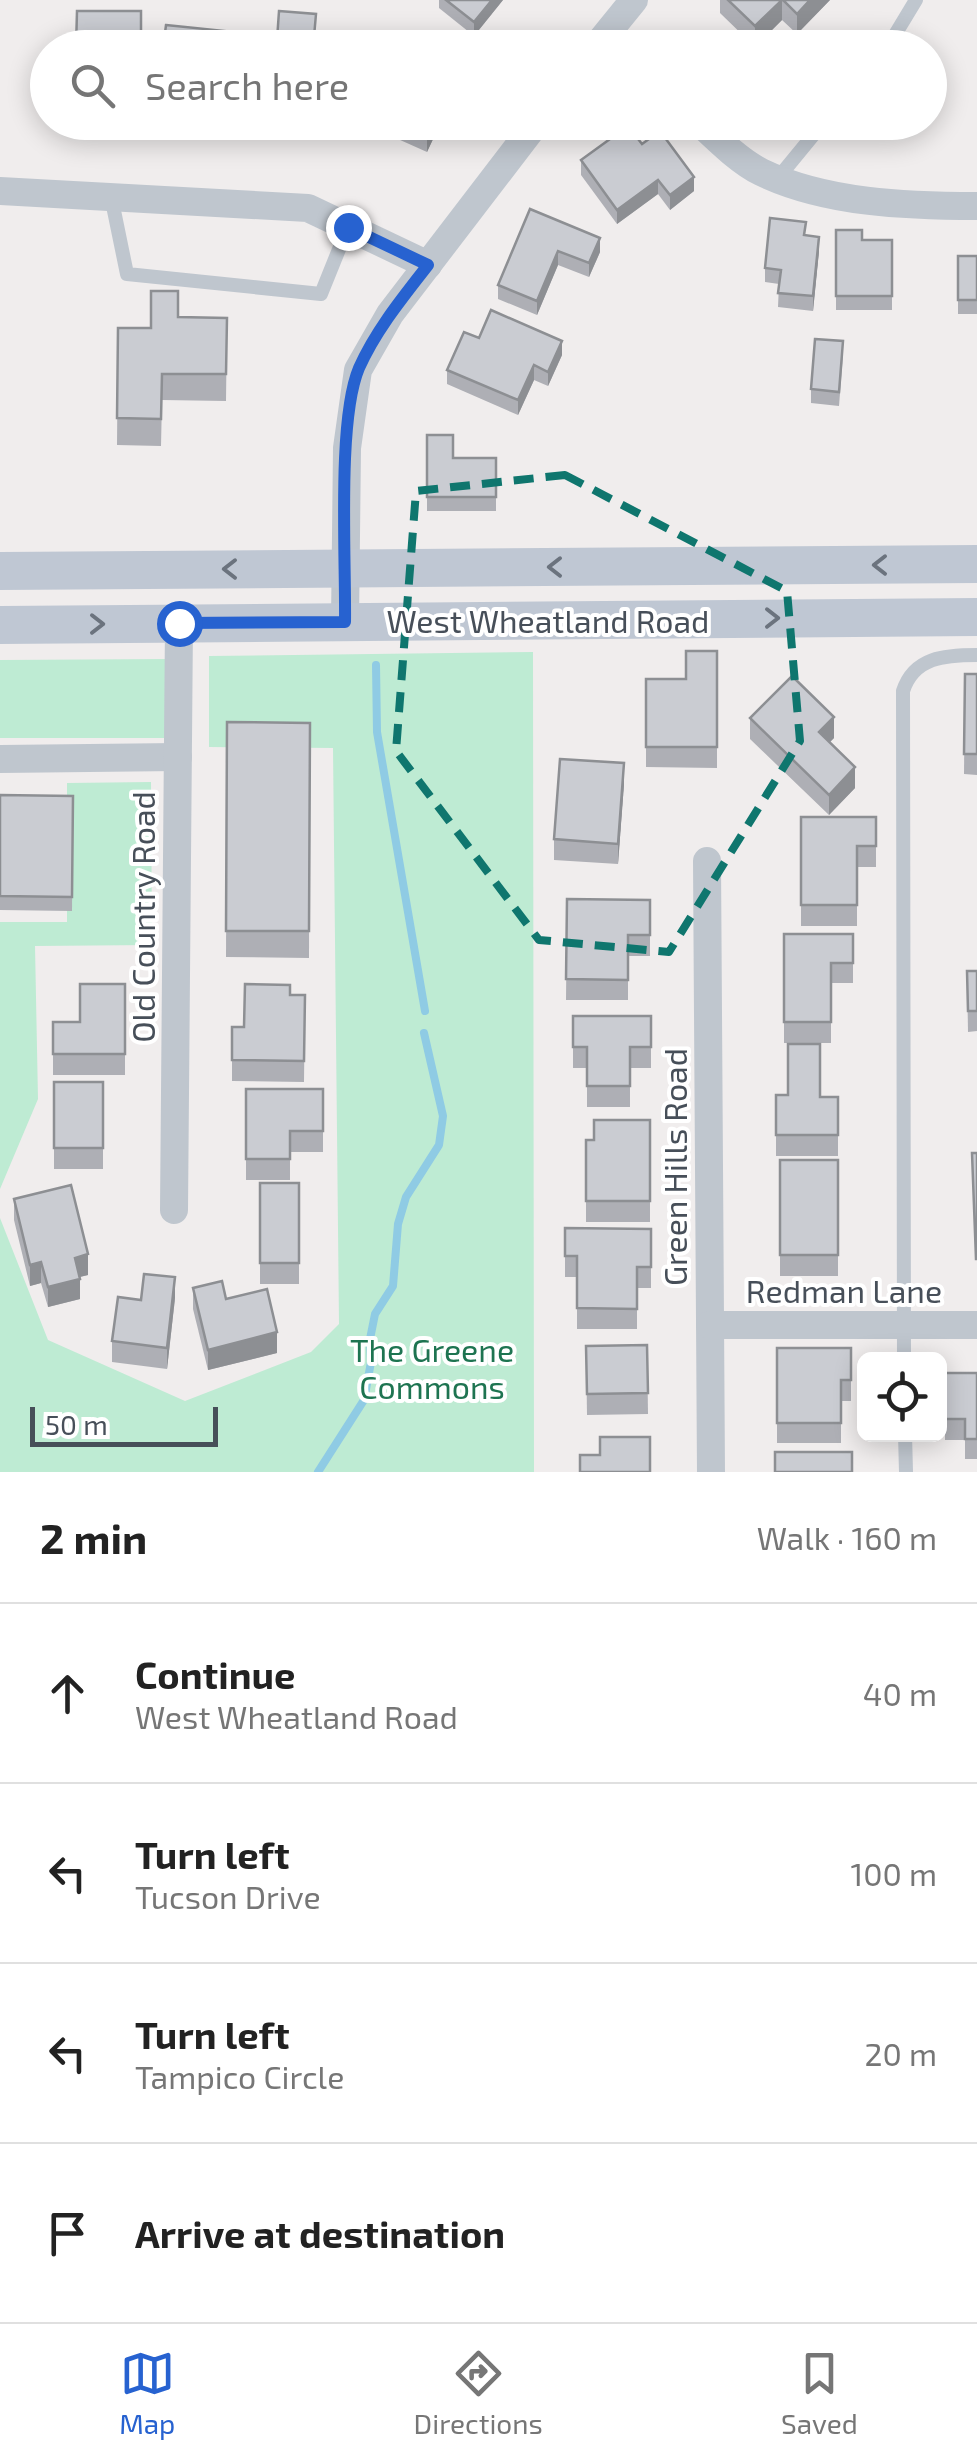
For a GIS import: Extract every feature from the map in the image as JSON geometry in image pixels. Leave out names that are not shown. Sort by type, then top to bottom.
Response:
[{"type":"main road","name":"West Wheatland Road","points":[[0,571],[977,564]]},
{"type":"main road","name":"West Wheatland Road","points":[[0,625],[977,617]]},
{"type":"street","points":[[617,30],[634,0]]},
{"type":"street","points":[[345,622],[347,448],[358,370],[390,314],[522,140]]},
{"type":"street","points":[[721,140],[758,171],[850,198],[977,206]]},
{"type":"street","points":[[0,191],[308,208],[428,265]]},
{"type":"street","name":"Old Country Road","points":[[174,1210],[179,623]]},
{"type":"street","points":[[0,759],[178,757]]},
{"type":"street","name":"Green Hills Road","points":[[707,860],[711,1472]]},
{"type":"street","name":"Redman Lane","points":[[710,1325],[977,1325]]},
{"type":"lane","points":[[898,30],[916,0]]},
{"type":"lane","points":[[778,178],[809,140]]},
{"type":"lane","points":[[111,196],[127,274],[321,294],[348,227]]},
{"type":"lane","points":[[904,1352],[903,690],[908,676],[930,660],[977,655]]},
{"type":"lane","points":[[905,1442],[906,1472]]},
{"type":"highlighted area","points":[[565,475],[787,591],[800,741],[669,952],[539,940],[396,751],[416,491]]},
{"type":"green space","name":"The Greene Commons","points":[[533,652],[534,1472],[0,1472],[0,1218],[48,1340],[185,1401],[311,1352],[339,1324],[333,748],[209,747],[209,656]]},
{"type":"green space","points":[[170,659],[170,738],[0,738],[0,660]]},
{"type":"green space","points":[[151,782],[152,945],[35,946],[38,1099],[0,1189],[0,922],[67,922],[67,783]]},
{"type":"building","points":[[446,0],[492,0],[474,22]]},
{"type":"building","points":[[728,0],[782,0],[755,26]]},
{"type":"building","points":[[783,0],[810,0],[797,14]]},
{"type":"building","points":[[77,11],[141,11],[141,30],[76,30]]},
{"type":"building","points":[[279,11],[316,14],[315,30],[278,30]]},
{"type":"building","points":[[166,25],[215,30],[165,30]]},
{"type":"building","points":[[609,140],[639,140],[642,144],[648,140],[667,140],[694,177],[670,195],[658,180],[617,210],[581,160]]},
{"type":"building","points":[[530,209],[600,238],[589,263],[558,251],[537,301],[498,285]]},
{"type":"building","points":[[770,218],[806,222],[804,235],[819,237],[813,296],[778,293],[781,270],[765,268]]},
{"type":"building","points":[[836,230],[862,230],[862,240],[892,240],[892,296],[836,296]]},
{"type":"building","points":[[958,256],[977,256],[977,300],[958,300]]},
{"type":"building","points":[[151,291],[178,291],[178,317],[227,318],[226,374],[162,374],[161,419],[117,418],[118,328],[151,328]]},
{"type":"building","points":[[491,310],[562,341],[548,372],[534,365],[518,400],[447,370],[464,332],[479,338]]},
{"type":"building","points":[[815,339],[843,341],[839,392],[811,389]]},
{"type":"building","points":[[427,435],[453,435],[453,458],[496,458],[496,497],[427,497]]},
{"type":"building","points":[[686,651],[717,651],[717,747],[646,747],[646,679],[686,679]]},
{"type":"building","points":[[965,674],[977,674],[977,754],[964,754]]},
{"type":"building","points":[[792,676],[834,717],[819,732],[855,767],[829,795],[750,718]]},
{"type":"building","points":[[227,722],[310,723],[309,931],[226,931]]},
{"type":"building","points":[[560,759],[624,763],[618,844],[554,839]]},
{"type":"building","points":[[0,795],[73,796],[72,897],[0,896]]},
{"type":"building","points":[[801,817],[876,817],[876,846],[857,846],[857,905],[801,905]]},
{"type":"building","points":[[567,899],[650,900],[650,935],[628,935],[628,980],[566,979]]},
{"type":"building","points":[[784,934],[853,934],[853,963],[831,963],[831,1022],[784,1022]]},
{"type":"building","points":[[967,971],[977,971],[977,1011],[968,1011]]},
{"type":"building","points":[[80,984],[125,984],[125,1054],[53,1054],[53,1022],[80,1022]]},
{"type":"building","points":[[245,984],[290,985],[290,995],[305,995],[304,1061],[232,1060],[232,1027],[244,1027]]},
{"type":"building","points":[[573,1016],[651,1016],[651,1047],[630,1047],[630,1086],[587,1086],[587,1047],[573,1047]]},
{"type":"building","points":[[788,1044],[820,1044],[820,1097],[838,1097],[838,1135],[776,1135],[776,1095],[788,1095]]},
{"type":"building","points":[[54,1082],[103,1082],[103,1148],[54,1148]]},
{"type":"building","points":[[246,1089],[323,1089],[323,1131],[290,1131],[290,1159],[246,1159]]},
{"type":"building","points":[[594,1120],[650,1120],[650,1201],[586,1201],[586,1140],[594,1140]]},
{"type":"building","points":[[972,1153],[977,1153],[977,1259],[976,1259]]},
{"type":"building","points":[[780,1160],[838,1160],[838,1255],[780,1255]]},
{"type":"building","points":[[260,1183],[299,1183],[299,1263],[260,1263]]},
{"type":"building","points":[[71,1185],[88,1254],[75,1258],[80,1279],[48,1287],[41,1262],[30,1265],[14,1199]]},
{"type":"building","points":[[565,1228],[651,1229],[651,1267],[637,1267],[637,1309],[577,1308],[577,1256],[565,1256]]},
{"type":"building","points":[[144,1274],[175,1277],[167,1348],[112,1341],[118,1297],[141,1300]]},
{"type":"building","points":[[222,1281],[226,1299],[267,1289],[277,1332],[208,1350],[193,1288]]},
{"type":"building","points":[[647,1345],[648,1393],[587,1394],[586,1346]]},
{"type":"building","points":[[777,1348],[851,1348],[851,1380],[841,1380],[841,1423],[777,1423]]},
{"type":"building","points":[[947,1373],[977,1373],[977,1439],[965,1439],[965,1419],[947,1419]]},
{"type":"building","points":[[600,1437],[650,1437],[650,1472],[580,1472],[580,1455],[600,1455]]},
{"type":"building","points":[[775,1452],[852,1452],[852,1472],[775,1472]]},
{"type":"waterway","points":[[376,665],[377,732],[425,1011]]},
{"type":"waterway","points":[[318,1472],[364,1400],[375,1314],[393,1286],[398,1224],[406,1197],[439,1145],[443,1116],[424,1033]]},
{"type":"route","points":[[179,623],[345,622],[347,448],[358,370],[390,314],[428,265],[348,227]]}]
